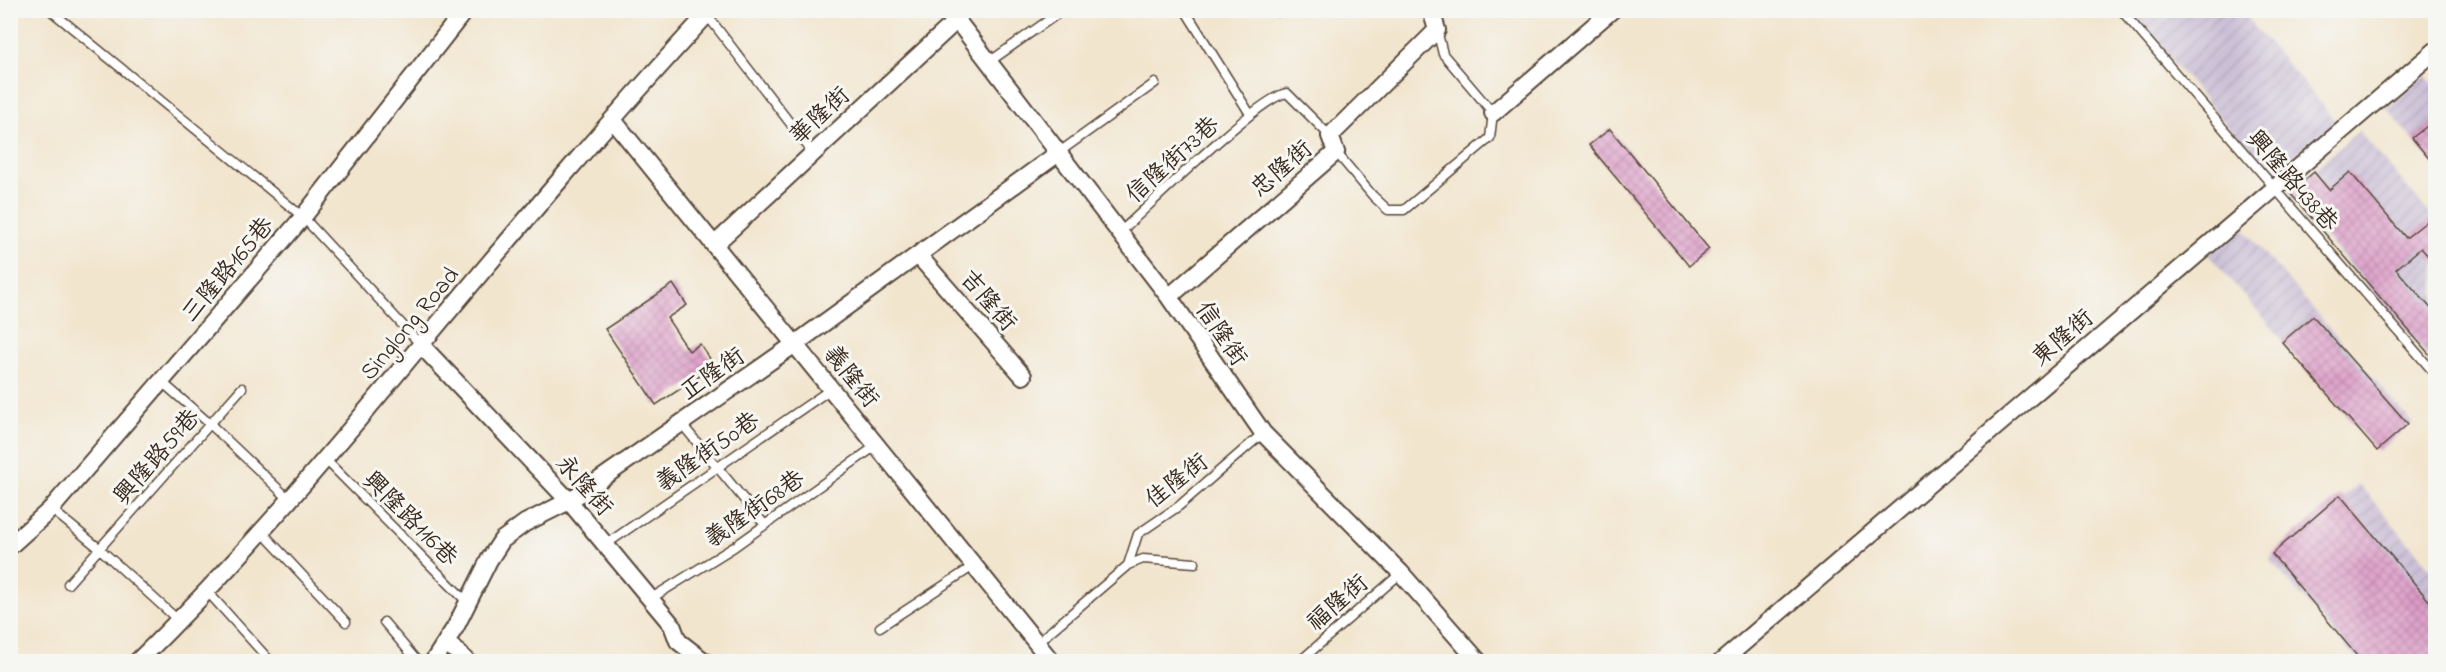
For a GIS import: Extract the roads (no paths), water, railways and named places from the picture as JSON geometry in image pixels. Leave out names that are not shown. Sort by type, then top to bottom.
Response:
[{"type":"street","name":"三隆路165巷","points":[[10,546],[51,509],[303,217],[465,10]]},
{"type":"street","points":[[1431,10],[1437,30]]},
{"type":"street","points":[[1493,113],[1612,10]]},
{"type":"street","name":"Singlong Road","points":[[137,662],[179,621],[291,501],[613,120],[709,13]]},
{"type":"street","name":"信隆街","points":[[953,16],[1169,297],[1263,433],[1401,573],[1479,662]]},
{"type":"street","name":"華隆街","points":[[714,244],[813,153],[953,16]]},
{"type":"street","name":"忠隆街","points":[[1169,297],[1336,152],[1330,136],[1437,30]]},
{"type":"street","name":"東隆街","points":[[1721,662],[2436,50]]},
{"type":"street","name":"義隆街","points":[[613,120],[1045,651]]},
{"type":"street","name":"正隆街","points":[[433,662],[502,540],[525,523],[569,501],[795,344],[1057,154]]},
{"type":"street","name":"吉隆街","points":[[918,255],[1023,376]]},
{"type":"street","name":"永隆街","points":[[421,345],[569,501],[672,625],[678,641],[705,662]]},
{"type":"street","points":[[446,642],[468,662]]},
{"type":"lane","points":[[50,10],[303,217],[421,345]]},
{"type":"lane","points":[[989,62],[1063,10]]},
{"type":"lane","points":[[1185,10],[1250,114]]},
{"type":"lane","name":"興隆路438巷","points":[[2121,10],[2436,375]]},
{"type":"lane","points":[[709,13],[813,153]]},
{"type":"lane","points":[[1336,152],[1373,196],[1388,210],[1404,210],[1490,138],[1493,113],[1443,54],[1437,30]]},
{"type":"lane","points":[[1057,154],[1155,83]]},
{"type":"lane","name":"信隆街73巷","points":[[1119,232],[1250,114],[1280,94],[1287,93],[1330,136]]},
{"type":"lane","points":[[162,382],[291,501]]},
{"type":"lane","name":"興隆路59巷","points":[[68,584],[242,388]]},
{"type":"lane","name":"義隆街50巷","points":[[605,545],[831,389]]},
{"type":"lane","points":[[681,423],[765,525]]},
{"type":"lane","name":"佳隆街","points":[[1128,565],[1138,534],[1179,506],[1263,433]]},
{"type":"lane","name":"義隆街68巷","points":[[650,599],[734,547],[878,445]]},
{"type":"lane","name":"興隆路116巷","points":[[326,460],[468,603]]},
{"type":"lane","points":[[51,509],[100,549],[179,621]]},
{"type":"lane","points":[[261,532],[346,622]]},
{"type":"lane","points":[[1028,662],[1045,651],[1128,565],[1143,559],[1195,563]]},
{"type":"lane","points":[[880,627],[975,565]]},
{"type":"lane","name":"福隆街","points":[[1299,662],[1401,573]]},
{"type":"lane","points":[[207,591],[271,662]]},
{"type":"lane","points":[[384,622],[418,662]]}]
